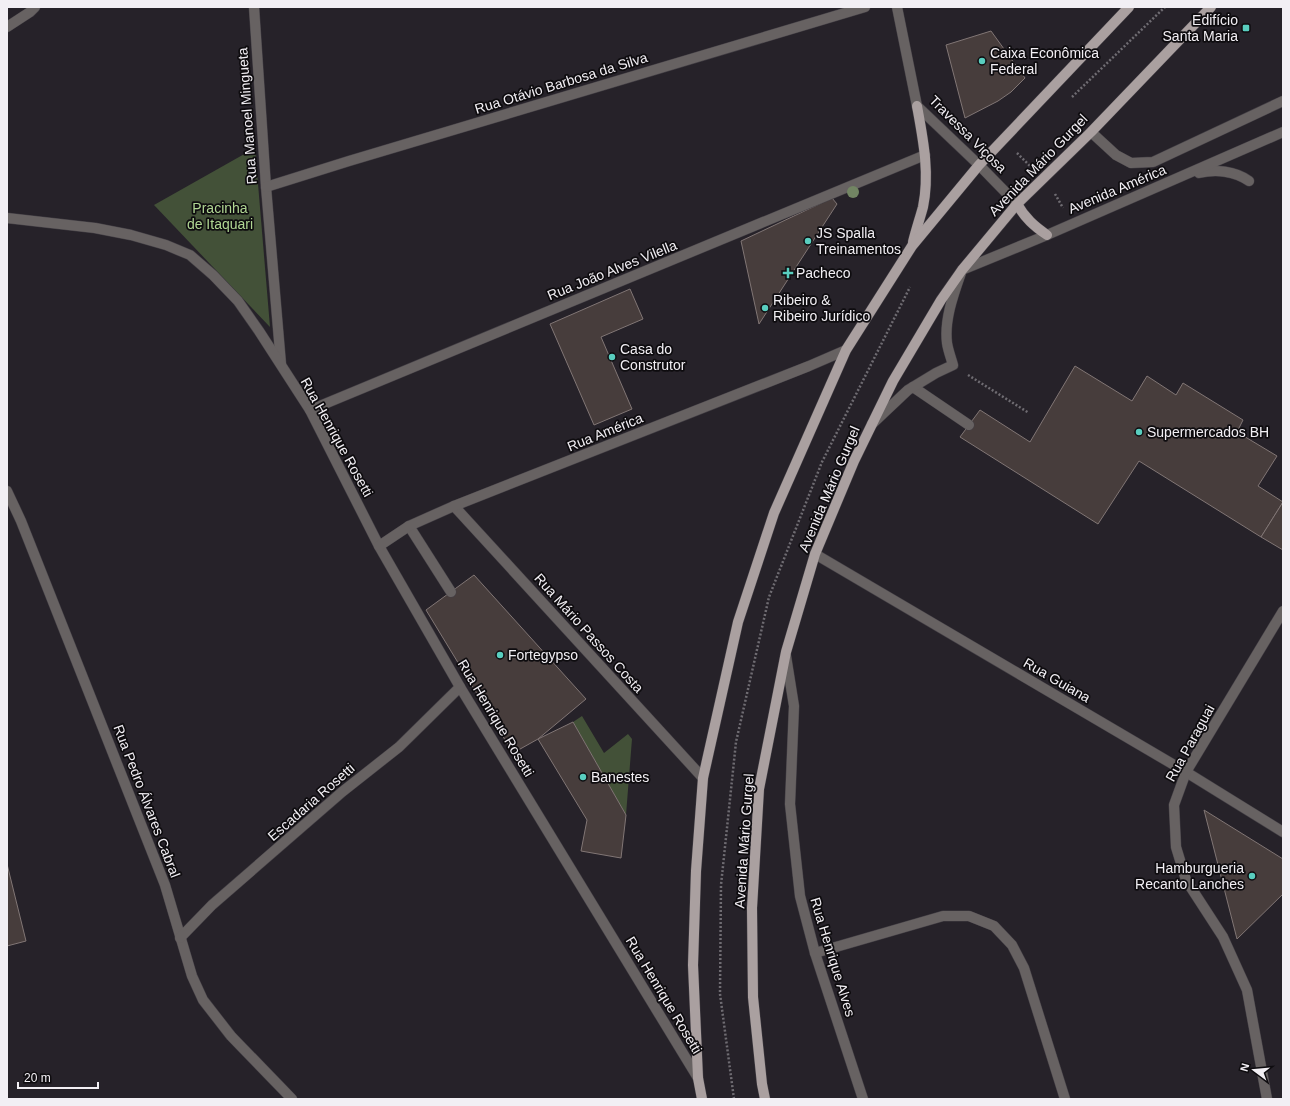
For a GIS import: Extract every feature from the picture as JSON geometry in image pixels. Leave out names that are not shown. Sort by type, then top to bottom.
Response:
[{"type":"main road","points":[[702,1099],[698,1078],[693,965],[696,871],[703,778],[738,622],[774,513],[846,350],[912,246],[979,165],[1129,7]]},
{"type":"main road","name":"Avenida Mário Gurgel","points":[[765,1099],[762,1084],[753,997],[752,908],[759,789],[786,652],[815,554],[854,461],[897,374],[941,300],[962,270],[1017,204],[1091,132],[1211,7]]},
{"type":"main road","points":[[912,246],[923,206],[926,181],[925,156],[917,106]]},
{"type":"main road","points":[[1017,204],[1024,217],[1047,235]]},
{"type":"street","points":[[7,27],[35,7]]},
{"type":"street","name":"Rua Manoel Mingueta","points":[[254,7],[266,187],[281,366]]},
{"type":"street","name":"Rua Otávio Barbosa da Silva","points":[[266,187],[865,7]]},
{"type":"street","name":"Travessa Viçosa","points":[[897,7],[917,106],[979,165],[1017,204]]},
{"type":"street","name":"Avenida América","points":[[1091,132],[1116,155],[1131,162],[1153,162],[1283,101]]},
{"type":"street","name":"Avenida América","points":[[962,270],[1047,235],[1283,132]]},
{"type":"street","name":"Rua João Alves Vilella","points":[[310,410],[925,156]]},
{"type":"street","points":[[1183,176],[1206,171],[1228,172],[1242,176],[1249,181]]},
{"type":"street","name":"Rua Henrique Rosetti","points":[[7,218],[102,230],[166,245],[190,255],[213,275],[238,301],[310,410],[379,546],[460,687],[698,1078]]},
{"type":"street","points":[[871,426],[913,387],[953,365],[947,344],[947,327],[962,270]]},
{"type":"street","name":"Rua América","points":[[379,546],[409,526],[454,506],[846,350]]},
{"type":"street","points":[[913,387],[969,425]]},
{"type":"street","name":"Rua Pedro Álvares Cabral","points":[[7,491],[21,521],[165,885],[192,976],[203,1000],[231,1036],[292,1099]]},
{"type":"street","name":"Rua Mário Passos Costa","points":[[454,506],[703,778]]},
{"type":"street","points":[[409,526],[451,592]]},
{"type":"street","name":"Rua Guiana","points":[[815,554],[1186,772],[1283,832]]},
{"type":"street","name":"Rua Paraguai","points":[[1267,1099],[1247,990],[1223,937],[1186,880],[1176,847],[1174,805],[1186,772],[1283,611]]},
{"type":"street","name":"Rua Henrique Alves","points":[[786,652],[794,706],[790,804],[800,896],[815,953],[863,1099]]},
{"type":"street","name":"Escadaria Rosetti","points":[[180,938],[212,905],[342,792],[398,747],[460,687]]},
{"type":"street","points":[[815,953],[942,916],[969,916],[994,926],[1012,945],[1024,968],[1065,1099]]},
{"type":"path","points":[[1068,101],[1165,7]]},
{"type":"path","points":[[991,177],[1021,148]]},
{"type":"path","points":[[734,1099],[720,994],[721,885],[736,742],[769,597],[822,462],[914,280]]},
{"type":"path","points":[[953,365],[1029,413]]},
{"type":"green space","name":"Pracinha de Itaquari","points":[[255,148],[270,327],[154,205]]},
{"type":"green space","points":[[582,716],[604,753],[628,734],[632,739],[626,815],[573,722]]},
{"type":"building","name":"Caixa Econômica Federal","points":[[991,31],[1025,78],[1011,92],[998,101],[965,118],[946,45]]},
{"type":"building","points":[[832,198],[837,204],[759,324],[741,241]]},
{"type":"building","points":[[630,289],[643,319],[601,337],[632,409],[594,425],[550,324]]},
{"type":"building","points":[[1075,366],[1132,401],[1147,376],[1176,395],[1183,383],[1243,420],[1237,432],[1277,456],[1258,486],[1283,502],[1261,537],[1139,461],[1098,524],[960,437],[980,410],[1030,442]]},
{"type":"building","points":[[1283,502],[1283,550],[1261,537]]},
{"type":"building","name":"Fortegypso","points":[[474,575],[586,699],[538,739],[513,753],[426,610]]},
{"type":"building","name":"Banestes","points":[[573,722],[626,815],[621,858],[581,851],[587,820],[538,739]]},
{"type":"building","name":"Hamburgueria Recanto Lanches","points":[[1204,810],[1283,859],[1283,894],[1237,939]]},
{"type":"building","points":[[7,864],[26,941],[7,946]]},
{"type":"place","name":"Edifício Santa Maria","points":[[1246,28]]},
{"type":"place","name":"Caixa Econômica Federal","points":[[982,61]]},
{"type":"place","name":"JS Spalla Treinamentos","points":[[808,241]]},
{"type":"place","name":"Pacheco","points":[[788,273]]},
{"type":"place","name":"Ribeiro & Ribeiro Jurídico","points":[[765,308]]},
{"type":"place","name":"Casa do Construtor","points":[[612,357]]},
{"type":"place","name":"Supermercados BH","points":[[1139,432]]},
{"type":"place","name":"Fortegypso","points":[[500,655]]},
{"type":"place","name":"Banestes","points":[[583,777]]},
{"type":"place","name":"Hamburgueria Recanto Lanches","points":[[1252,876]]}]
